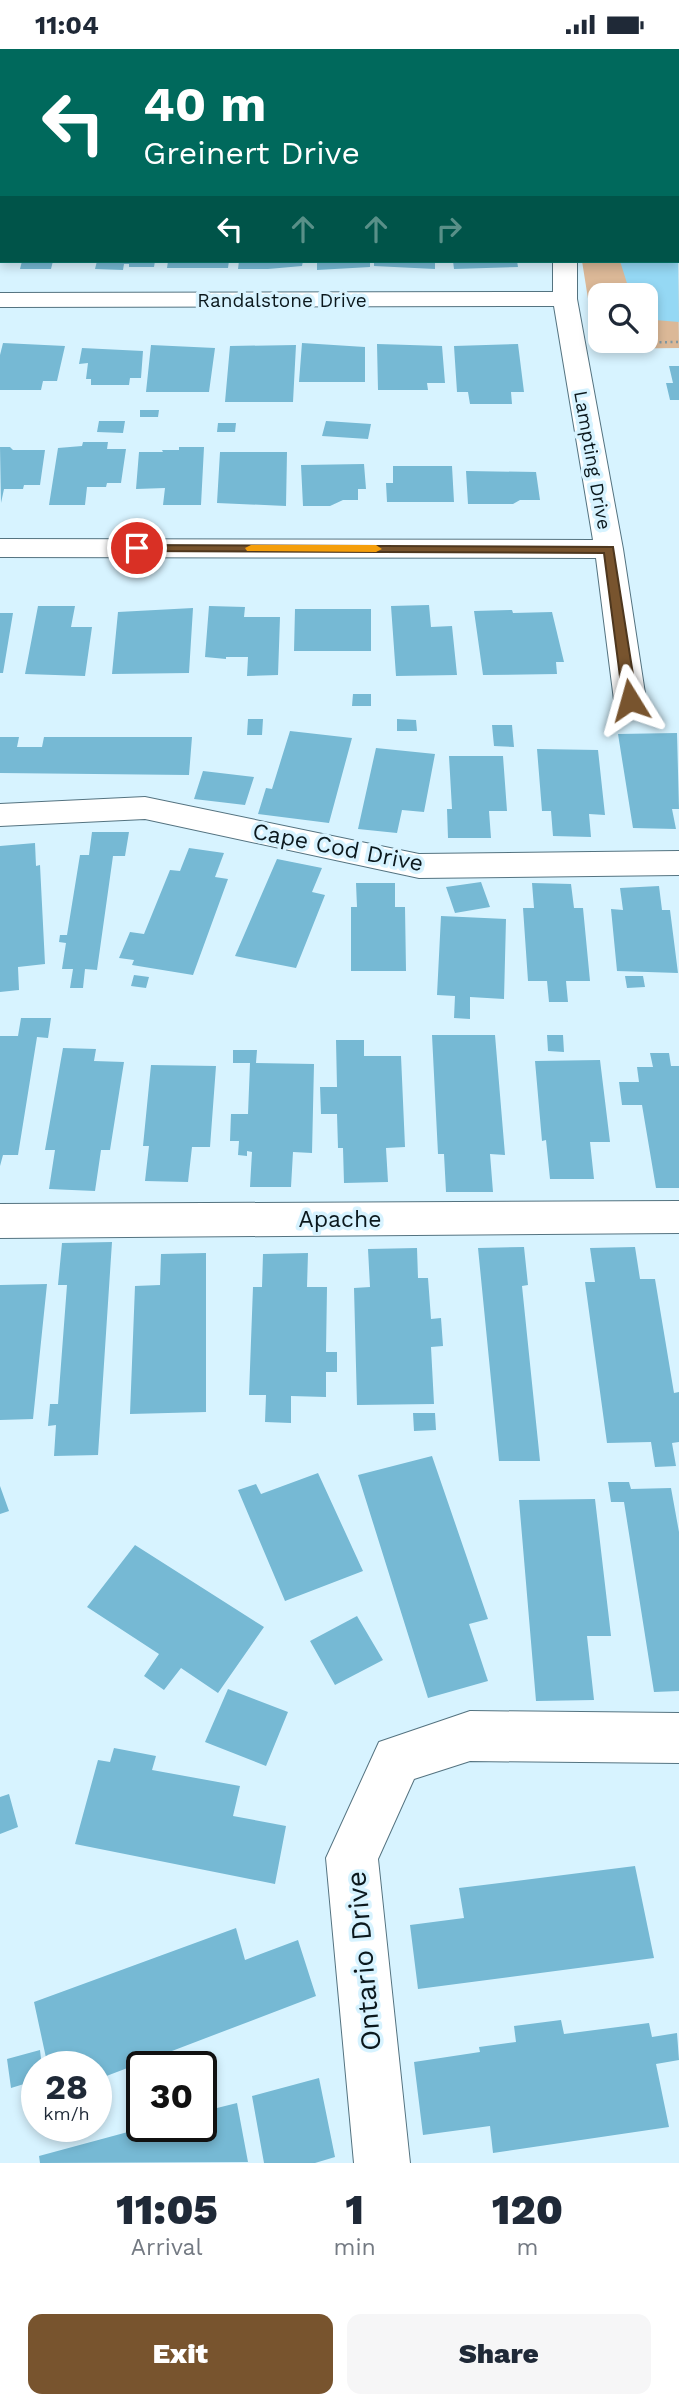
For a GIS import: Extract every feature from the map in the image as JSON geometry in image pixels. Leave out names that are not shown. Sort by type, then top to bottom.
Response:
[{"type":"street","name":"Lampting Drive","points":[[565,263],[565,299],[609,549],[630,700]]},
{"type":"street","name":"Randalstone Drive","points":[[0,300],[565,299]]},
{"type":"street","points":[[0,548],[609,549]]},
{"type":"street","name":"Cape Cod Drive","points":[[0,815],[145,808],[419,866],[679,863]]},
{"type":"street","name":"Apache","points":[[0,1221],[679,1217]]},
{"type":"street","name":"Ontario Drive","points":[[382,2163],[352,1858],[397,1760],[470,1736],[679,1738]]},
{"type":"path","points":[[658,342],[679,342]]},
{"type":"shaded area","points":[[582,263],[678,263],[679,348],[658,348],[658,283],[588,283],[588,299]]},
{"type":"water","points":[[621,263],[678,263],[679,322],[658,320],[658,283],[627,283]]},
{"type":"building","points":[[22,263],[52,263],[51,269],[20,269]]},
{"type":"building","points":[[96,263],[155,263],[154,267],[129,267],[129,264],[124,264],[123,270],[95,269]]},
{"type":"building","points":[[168,263],[229,263],[228,268],[167,268]]},
{"type":"building","points":[[239,263],[303,263],[302,266],[238,269]]},
{"type":"building","points":[[317,263],[370,263],[370,267],[317,270]]},
{"type":"building","points":[[374,263],[435,263],[435,269],[374,266]]},
{"type":"building","points":[[453,263],[517,263],[518,267],[454,269]]},
{"type":"building","points":[[3,343],[65,346],[57,381],[43,381],[41,390],[0,390],[0,355]]},
{"type":"building","points":[[302,343],[365,347],[365,382],[299,382]]},
{"type":"building","points":[[377,344],[442,346],[445,383],[427,383],[428,390],[378,390]]},
{"type":"building","points":[[518,344],[524,392],[511,392],[512,404],[470,404],[468,392],[457,392],[454,346]]},
{"type":"building","points":[[151,345],[215,348],[209,392],[146,392]]},
{"type":"building","points":[[296,345],[293,402],[225,402],[230,346]]},
{"type":"building","points":[[82,348],[143,351],[141,378],[130,378],[129,385],[91,385],[91,379],[86,379],[88,363],[79,364]]},
{"type":"building","points":[[669,366],[679,366],[679,400],[670,400],[666,383],[673,383]]},
{"type":"building","points":[[140,410],[159,410],[158,417],[140,417]]},
{"type":"building","points":[[99,421],[125,421],[123,433],[97,432]]},
{"type":"building","points":[[326,421],[371,424],[368,439],[322,436]]},
{"type":"building","points":[[218,423],[236,423],[235,432],[217,432]]},
{"type":"building","points":[[83,442],[108,442],[107,449],[126,449],[121,483],[107,483],[106,487],[87,487],[85,505],[49,505],[58,448],[82,446]]},
{"type":"building","points":[[0,447],[10,447],[13,450],[45,450],[40,485],[4,489],[1,503]]},
{"type":"building","points":[[179,447],[204,447],[201,505],[163,505],[165,488],[136,489],[139,452],[179,450]]},
{"type":"building","points":[[220,452],[287,452],[286,506],[217,503]]},
{"type":"building","points":[[364,464],[366,489],[358,489],[358,500],[343,500],[330,506],[303,506],[301,465]]},
{"type":"building","points":[[393,466],[452,466],[454,502],[387,502],[386,483],[393,483]]},
{"type":"building","points":[[466,471],[536,472],[540,500],[520,500],[513,504],[468,504]]},
{"type":"building","points":[[429,605],[431,627],[452,626],[457,675],[396,676],[391,606]]},
{"type":"building","points":[[38,606],[75,606],[71,627],[92,627],[85,676],[25,674]]},
{"type":"building","points":[[209,606],[245,607],[244,617],[280,617],[278,675],[247,676],[248,657],[205,657]]},
{"type":"building","points":[[193,608],[189,673],[112,674],[118,612]]},
{"type":"building","points":[[295,609],[371,609],[371,651],[294,651]]},
{"type":"building","points":[[512,610],[513,613],[552,612],[564,662],[556,662],[557,674],[483,675],[474,611]]},
{"type":"building","points":[[0,613],[13,613],[3,673],[0,673]]},
{"type":"building","points":[[353,694],[371,694],[371,706],[352,706]]},
{"type":"building","points":[[248,719],[263,719],[262,735],[247,735]]},
{"type":"building","points":[[397,719],[416,720],[417,731],[397,731]]},
{"type":"building","points":[[492,725],[512,725],[514,747],[494,746]]},
{"type":"building","points":[[290,731],[352,738],[329,823],[258,814],[266,788],[272,789]]},
{"type":"building","points":[[677,733],[679,809],[672,809],[676,829],[633,828],[618,734]]},
{"type":"building","points":[[0,737],[19,737],[17,747],[42,747],[44,737],[192,737],[189,775],[0,773]]},
{"type":"building","points":[[376,748],[435,754],[424,812],[402,810],[397,833],[358,829]]},
{"type":"building","points":[[537,749],[598,750],[605,815],[589,814],[591,837],[553,836],[551,811],[542,811]]},
{"type":"building","points":[[449,756],[503,756],[507,811],[489,811],[491,838],[448,838],[447,809],[452,809]]},
{"type":"building","points":[[203,771],[254,777],[245,805],[194,799]]},
{"type":"building","points":[[92,832],[129,832],[125,856],[113,856],[97,970],[85,969],[83,988],[70,988],[73,969],[62,969],[66,943],[59,942],[60,935],[67,935],[80,855],[89,855]]},
{"type":"building","points":[[35,843],[36,866],[40,865],[45,964],[18,967],[19,990],[0,992],[0,846]]},
{"type":"building","points":[[189,848],[224,853],[215,877],[228,879],[193,975],[132,965],[134,960],[119,958],[130,932],[144,934],[170,870],[180,871]]},
{"type":"building","points":[[277,859],[322,868],[312,892],[325,895],[296,968],[235,956]]},
{"type":"building","points":[[481,882],[490,907],[455,913],[446,887]]},
{"type":"building","points":[[356,883],[395,883],[395,907],[405,907],[406,971],[351,971],[351,907],[357,907]]},
{"type":"building","points":[[532,883],[571,884],[574,908],[583,908],[590,981],[566,981],[568,1002],[549,1002],[547,981],[528,981],[523,908],[534,908]]},
{"type":"building","points":[[659,886],[662,910],[670,910],[678,973],[617,971],[611,909],[623,910],[620,888]]},
{"type":"building","points":[[441,916],[506,919],[504,999],[470,997],[470,1019],[454,1018],[455,996],[437,995]]},
{"type":"building","points":[[134,975],[149,977],[146,988],[131,986]]},
{"type":"building","points":[[625,976],[643,976],[645,987],[627,988]]},
{"type":"building","points":[[21,1018],[51,1018],[48,1038],[37,1037],[18,1155],[3,1155],[0,1166],[0,1036],[18,1036]]},
{"type":"building","points":[[432,1035],[495,1035],[505,1155],[490,1154],[493,1192],[446,1192],[444,1154],[438,1154]]},
{"type":"building","points":[[547,1035],[563,1035],[564,1052],[548,1051]]},
{"type":"building","points":[[336,1040],[364,1040],[364,1056],[401,1056],[405,1147],[386,1148],[388,1182],[344,1183],[343,1148],[338,1148],[337,1114],[321,1114],[320,1087],[337,1087]]},
{"type":"building","points":[[63,1048],[96,1049],[94,1061],[124,1062],[110,1150],[101,1150],[95,1191],[49,1189],[55,1150],[45,1150]]},
{"type":"building","points":[[233,1050],[257,1050],[256,1063],[314,1064],[312,1153],[293,1152],[291,1187],[250,1187],[252,1152],[247,1151],[247,1156],[238,1155],[239,1141],[230,1141],[231,1114],[248,1114],[250,1063],[233,1063]]},
{"type":"building","points":[[650,1053],[669,1053],[671,1066],[679,1066],[679,1188],[656,1188],[642,1105],[622,1105],[619,1082],[639,1082],[637,1067],[653,1067]]},
{"type":"building","points":[[600,1060],[610,1142],[590,1142],[594,1179],[550,1179],[546,1140],[542,1141],[535,1061]]},
{"type":"building","points":[[151,1065],[216,1066],[210,1147],[192,1147],[188,1182],[145,1181],[149,1146],[143,1146]]},
{"type":"building","points":[[112,1242],[98,1455],[54,1456],[56,1425],[48,1426],[50,1404],[58,1404],[67,1285],[58,1285],[62,1243]]},
{"type":"building","points":[[524,1247],[528,1285],[522,1286],[540,1461],[499,1461],[478,1248]]},
{"type":"building","points":[[635,1247],[640,1279],[655,1279],[674,1393],[679,1392],[679,1442],[672,1443],[676,1466],[655,1467],[651,1442],[607,1443],[585,1282],[595,1282],[590,1248]]},
{"type":"building","points":[[417,1248],[418,1278],[428,1278],[431,1319],[441,1318],[443,1346],[431,1347],[434,1404],[357,1405],[354,1288],[370,1287],[368,1249]]},
{"type":"building","points":[[206,1253],[206,1412],[130,1414],[135,1286],[160,1285],[161,1254]]},
{"type":"building","points":[[308,1253],[307,1287],[327,1287],[326,1352],[337,1352],[337,1372],[326,1372],[326,1397],[291,1396],[291,1423],[265,1422],[266,1395],[249,1395],[253,1287],[262,1287],[263,1254]]},
{"type":"building","points":[[47,1284],[33,1419],[0,1420],[0,1285]]},
{"type":"building","points":[[413,1413],[435,1413],[436,1430],[414,1431]]},
{"type":"building","points":[[432,1456],[488,1619],[469,1624],[488,1681],[428,1698],[358,1475]]},
{"type":"building","points":[[318,1473],[363,1571],[285,1601],[238,1490],[256,1484],[261,1494]]},
{"type":"building","points":[[608,1482],[629,1482],[631,1489],[671,1488],[679,1532],[679,1691],[654,1692],[624,1502],[611,1502]]},
{"type":"building","points":[[0,1486],[9,1511],[0,1514]]},
{"type":"building","points":[[595,1499],[611,1636],[587,1636],[594,1700],[536,1701],[519,1500]]},
{"type":"building","points":[[135,1545],[264,1627],[218,1693],[181,1668],[164,1690],[144,1676],[159,1654],[87,1607]]},
{"type":"building","points":[[357,1616],[383,1660],[335,1685],[310,1641]]},
{"type":"building","points":[[228,1689],[288,1712],[266,1766],[205,1742]]},
{"type":"building","points":[[114,1748],[156,1756],[152,1770],[240,1786],[233,1816],[286,1826],[275,1884],[75,1844],[98,1760],[110,1762]]},
{"type":"building","points":[[9,1794],[18,1827],[0,1834],[0,1797]]},
{"type":"building","points":[[635,1866],[654,1958],[418,1989],[410,1925],[464,1918],[459,1888]]},
{"type":"building","points":[[236,1928],[245,1960],[298,1940],[316,1996],[172,2051],[126,2051],[126,2069],[112,2074],[112,2051],[45,2051],[34,2002]]},
{"type":"building","points":[[561,2020],[564,2034],[649,2023],[652,2037],[677,2033],[679,2060],[656,2064],[669,2127],[493,2153],[490,2126],[423,2135],[414,2062],[480,2052],[479,2047],[516,2042],[514,2026]]},
{"type":"building","points":[[21,2055],[21,2085],[11,2088],[7,2059]]},
{"type":"building","points":[[319,2078],[335,2157],[315,2163],[264,2163],[252,2096]]},
{"type":"building","points":[[237,2103],[248,2162],[40,2163],[39,2156],[91,2142],[112,2142],[112,2136],[126,2132],[126,2142],[217,2142],[217,2108]]},
{"type":"slow traffic","points":[[251,548],[376,549]]},
{"type":"route","points":[[137,548],[609,549],[630,700]]}]
